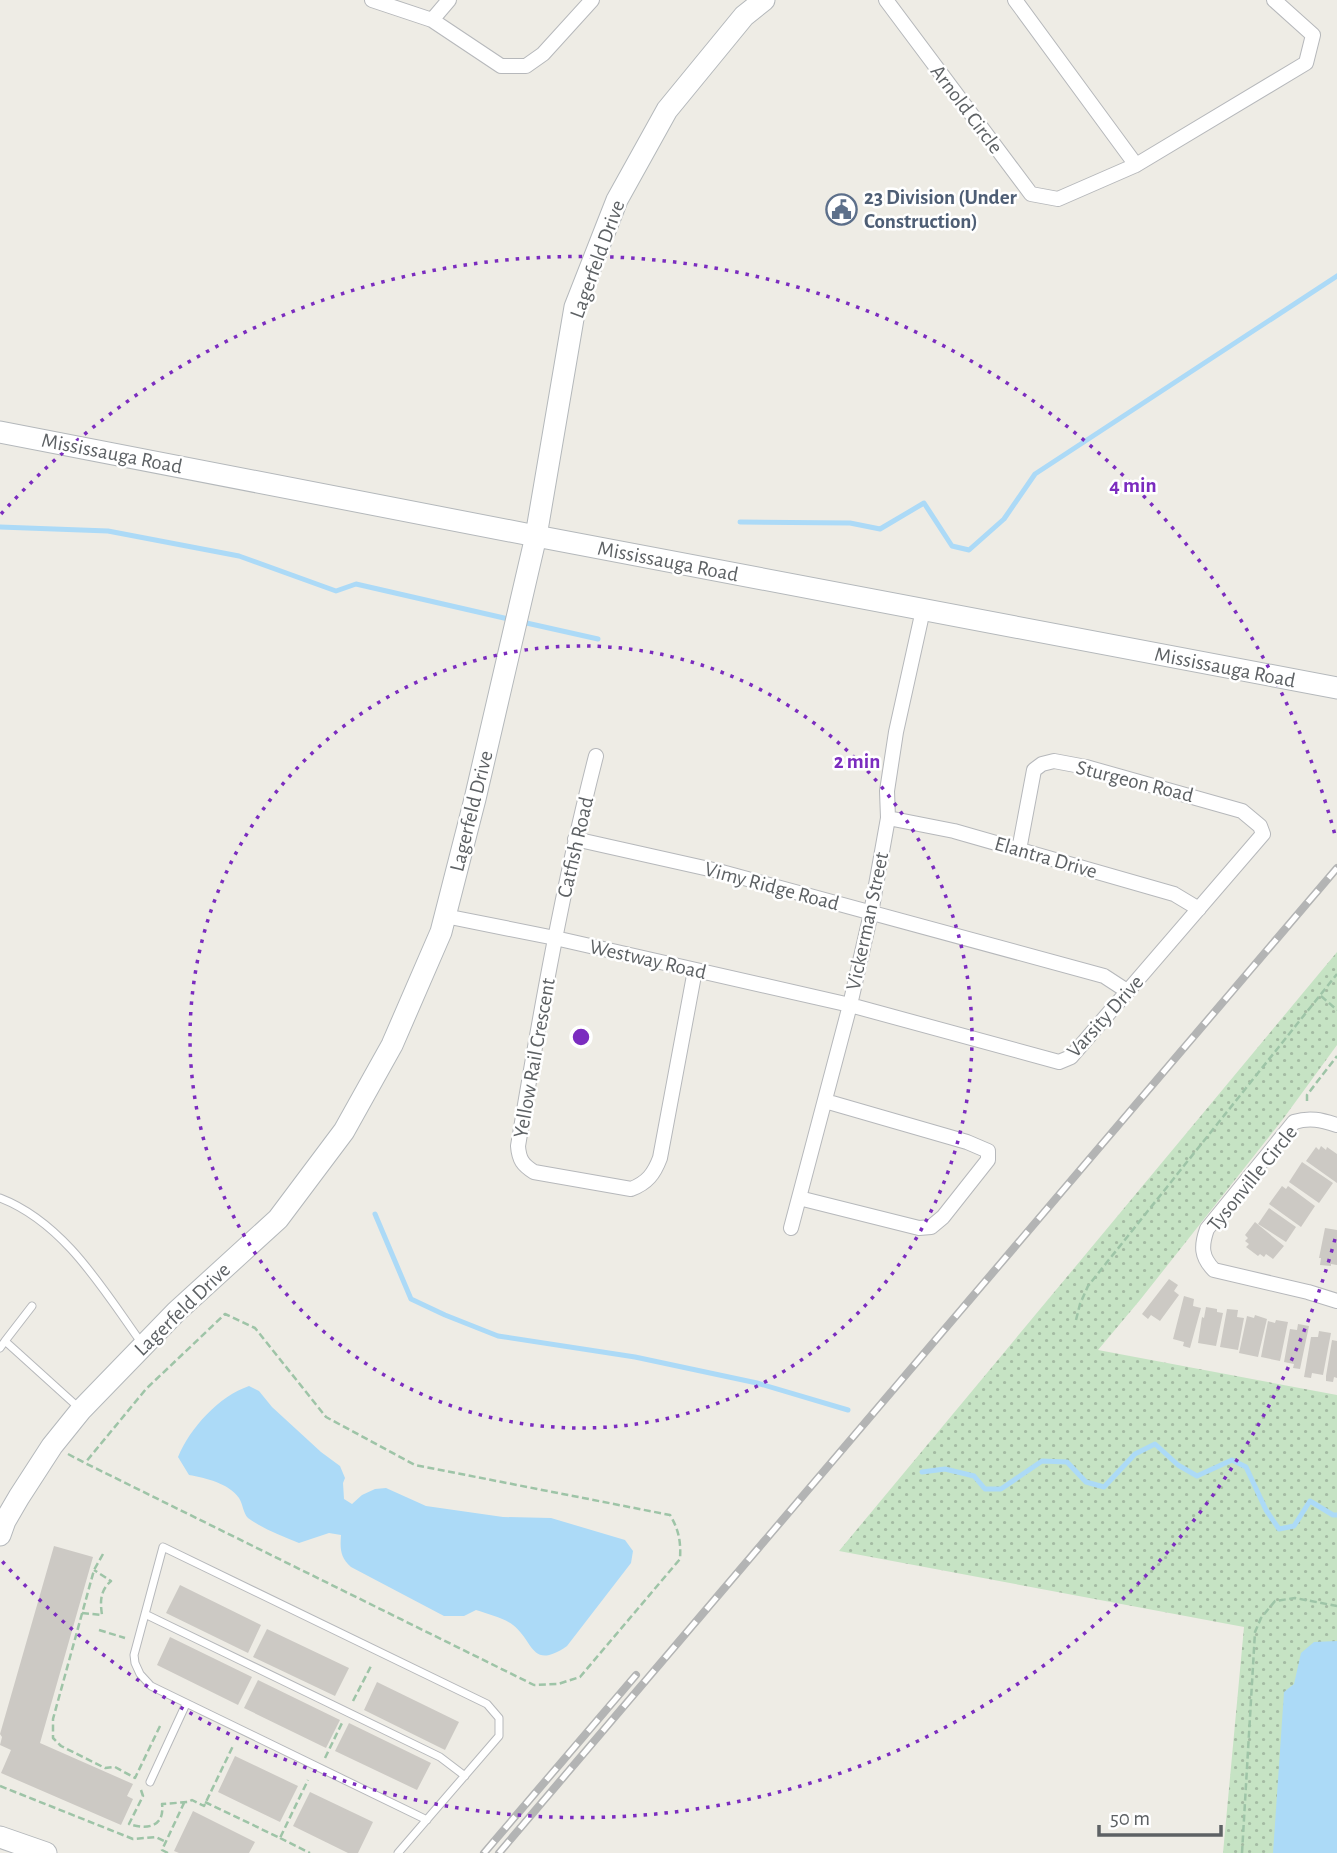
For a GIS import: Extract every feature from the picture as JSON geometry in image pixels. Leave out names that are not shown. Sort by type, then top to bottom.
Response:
[{"type":"street","points":[[372,0],[432,20],[501,66],[526,66],[543,54],[592,0]]},
{"type":"street","points":[[432,20],[449,0]]},
{"type":"street","name":"Lagerfeld Drive","points":[[0,1535],[5,1512],[81,1410],[143,1345],[278,1219],[345,1131],[392,1045],[440,932],[475,799],[536,536],[575,307],[617,200],[667,110],[744,16],[764,0]]},
{"type":"street","name":"Arnold Circle","points":[[886,0],[1031,194],[1058,199],[1136,165],[1306,63],[1313,35],[1274,0]]},
{"type":"street","points":[[1015,0],[1136,165]]},
{"type":"street","name":"Mississauga Road","points":[[0,432],[1337,688]]},
{"type":"street","name":"Vickerman Street","points":[[791,1228],[850,1005],[871,913],[888,818],[887,791],[896,732],[923,610]]},
{"type":"street","name":"Catfish Road","points":[[555,938],[575,839],[596,756]]},
{"type":"street","name":"Sturgeon Road","points":[[1018,850],[1034,771],[1042,764],[1054,761],[1086,767],[1242,811],[1260,825],[1263,834]]},
{"type":"street","name":"Elantra Drive","points":[[888,818],[954,831],[1174,894],[1199,909]]},
{"type":"street","name":"Varsity Drive","points":[[850,1005],[1059,1062],[1071,1057],[1263,834]]},
{"type":"street","name":"Vimy Ridge Road","points":[[575,839],[718,871],[1104,976],[1127,991]]},
{"type":"street","name":"Westway Road","points":[[445,916],[555,938],[850,1005]]},
{"type":"street","name":"Yellow Rail Crescent","points":[[555,938],[518,1146],[519,1158],[524,1166],[534,1172],[631,1189],[642,1185],[655,1171],[660,1158],[695,970]]},
{"type":"street","points":[[799,1198],[924,1228],[936,1224],[943,1217],[988,1160],[988,1151],[967,1142],[825,1101]]},
{"type":"street","name":"Tysonville Circle","points":[[1337,1125],[1305,1118],[1294,1122],[1207,1229],[1203,1255],[1214,1270],[1221,1273],[1337,1301]]},
{"type":"street","points":[[0,1837],[46,1853]]},
{"type":"lane","points":[[0,1198],[16,1204],[49,1228],[81,1260],[143,1345]]},
{"type":"lane","points":[[32,1306],[2,1345],[81,1410]]},
{"type":"lane","points":[[398,1853],[427,1820],[465,1776],[499,1736],[499,1718],[487,1704],[163,1547],[134,1655],[139,1674],[151,1686],[427,1820]]},
{"type":"lane","points":[[146,1615],[440,1757],[465,1776]]},
{"type":"lane","points":[[150,1782],[187,1704]]},
{"type":"path","points":[[1076,1320],[1088,1286],[1337,974]]},
{"type":"path","points":[[1319,995],[1337,1010]]},
{"type":"path","points":[[1307,1101],[1307,1095],[1337,1056]]},
{"type":"path","points":[[52,1446],[85,1463],[534,1685],[558,1684],[580,1677],[680,1559],[680,1536],[670,1515],[415,1465],[326,1417],[255,1328],[225,1314],[146,1389],[85,1463]]},
{"type":"path","points":[[103,1554],[94,1570],[53,1719],[53,1738],[61,1746],[105,1768],[116,1767],[135,1778],[144,1796],[129,1824],[142,1828],[153,1826],[160,1821],[162,1804],[192,1800],[204,1806],[235,1746]]},
{"type":"path","points":[[82,1613],[103,1615],[101,1598],[111,1581],[94,1570]]},
{"type":"path","points":[[1242,1853],[1255,1632],[1261,1618],[1275,1601],[1295,1598],[1337,1606]]},
{"type":"path","points":[[99,1630],[129,1639]]},
{"type":"path","points":[[351,1704],[371,1666]]},
{"type":"path","points":[[325,1758],[344,1720]]},
{"type":"path","points":[[135,1778],[161,1724]]},
{"type":"path","points":[[280,1838],[308,1780]]},
{"type":"path","points":[[0,1786],[133,1839],[156,1836],[166,1842]]},
{"type":"path","points":[[168,1853],[162,1850],[184,1802]]},
{"type":"path","points":[[205,1802],[310,1853]]},
{"type":"green space","points":[[1337,952],[1337,1045],[1283,1119],[1098,1350],[1337,1395],[1337,1853],[1223,1853],[1244,1627],[839,1551]]},
{"type":"water","points":[[249,1386],[259,1391],[272,1407],[340,1466],[345,1478],[344,1499],[352,1504],[362,1495],[375,1489],[386,1488],[426,1506],[503,1517],[551,1518],[625,1540],[633,1551],[631,1563],[567,1646],[546,1656],[534,1651],[513,1625],[501,1618],[476,1610],[464,1616],[444,1616],[351,1567],[342,1552],[341,1535],[329,1533],[299,1543],[248,1518],[239,1498],[229,1488],[189,1475],[178,1457],[190,1435],[217,1405]]},
{"type":"water","points":[[1337,1641],[1337,1853],[1273,1853],[1284,1692],[1294,1684],[1301,1653],[1314,1642]]},
{"type":"building","points":[[1321,1146],[1337,1154],[1337,1183],[1306,1161],[1316,1147],[1319,1150]]},
{"type":"building","points":[[1302,1162],[1333,1183],[1319,1203],[1289,1182]]},
{"type":"building","points":[[1282,1186],[1286,1189],[1288,1186],[1315,1206],[1301,1227],[1269,1204]]},
{"type":"building","points":[[1269,1208],[1296,1227],[1286,1242],[1258,1224]]},
{"type":"building","points":[[1255,1222],[1284,1246],[1273,1259],[1266,1254],[1264,1257],[1260,1254],[1258,1256],[1246,1247],[1249,1244],[1245,1241],[1248,1238],[1245,1235]]},
{"type":"building","points":[[1325,1228],[1337,1230],[1337,1265],[1320,1265]]},
{"type":"building","points":[[1169,1279],[1178,1285],[1174,1291],[1179,1295],[1160,1321],[1151,1315],[1148,1319],[1142,1314]]},
{"type":"building","points":[[1184,1296],[1194,1299],[1193,1306],[1201,1308],[1190,1348],[1183,1346],[1184,1342],[1173,1339]]},
{"type":"building","points":[[1206,1307],[1223,1313],[1216,1346],[1198,1343]]},
{"type":"building","points":[[1227,1309],[1238,1310],[1237,1317],[1244,1318],[1238,1350],[1220,1347]]},
{"type":"building","points":[[1255,1315],[1267,1319],[1258,1357],[1239,1353],[1247,1316],[1254,1318]]},
{"type":"building","points":[[1276,1320],[1288,1322],[1280,1361],[1261,1357],[1268,1321],[1275,1323]]},
{"type":"building","points":[[1298,1324],[1309,1326],[1300,1369],[1293,1368],[1294,1364],[1284,1362],[1290,1329],[1297,1330]]},
{"type":"building","points":[[1319,1331],[1331,1333],[1323,1375],[1312,1373],[1311,1378],[1304,1377],[1311,1337],[1318,1337]]},
{"type":"building","points":[[1332,1340],[1337,1341],[1337,1378],[1334,1377],[1333,1382],[1326,1381]]},
{"type":"building","points":[[54,1546],[93,1557],[40,1743],[133,1784],[127,1796],[133,1799],[121,1825],[1,1773],[11,1750],[0,1745],[0,1734]]},
{"type":"building","points":[[180,1585],[261,1625],[248,1653],[166,1613]]},
{"type":"building","points":[[267,1629],[349,1668],[335,1696],[253,1657]]},
{"type":"building","points":[[170,1637],[252,1677],[238,1705],[157,1665]]},
{"type":"building","points":[[258,1680],[340,1720],[326,1748],[244,1708]]},
{"type":"building","points":[[377,1682],[459,1722],[445,1750],[364,1710]]},
{"type":"building","points":[[349,1723],[431,1763],[417,1790],[335,1751]]},
{"type":"building","points":[[235,1756],[298,1786],[280,1822],[218,1792]]},
{"type":"building","points":[[310,1792],[373,1822],[358,1853],[348,1853],[293,1826]]},
{"type":"building","points":[[193,1811],[255,1842],[249,1853],[174,1851]]},
{"type":"waterway","points":[[740,522],[850,523],[880,529],[924,503],[952,546],[969,550],[1004,519],[1035,474],[1337,276]]},
{"type":"waterway","points":[[0,527],[108,531],[239,556],[336,591],[356,584],[513,620]]},
{"type":"waterway","points":[[522,622],[598,639]]},
{"type":"waterway","points":[[375,1214],[411,1299],[445,1315],[498,1336],[635,1357],[757,1383],[848,1410]]},
{"type":"waterway","points":[[922,1472],[945,1469],[974,1476],[985,1489],[1001,1489],[1042,1461],[1067,1462],[1086,1482],[1104,1487],[1135,1454],[1155,1444],[1178,1465],[1197,1476],[1232,1460],[1246,1467],[1266,1510],[1279,1529],[1294,1526],[1310,1501],[1337,1515]]},
{"type":"railway","points":[[499,1853],[1337,868]]},
{"type":"railway","points":[[484,1853],[636,1675]]},
{"type":"place","name":"23 Division (Under Construction)","points":[[841,209]]}]
